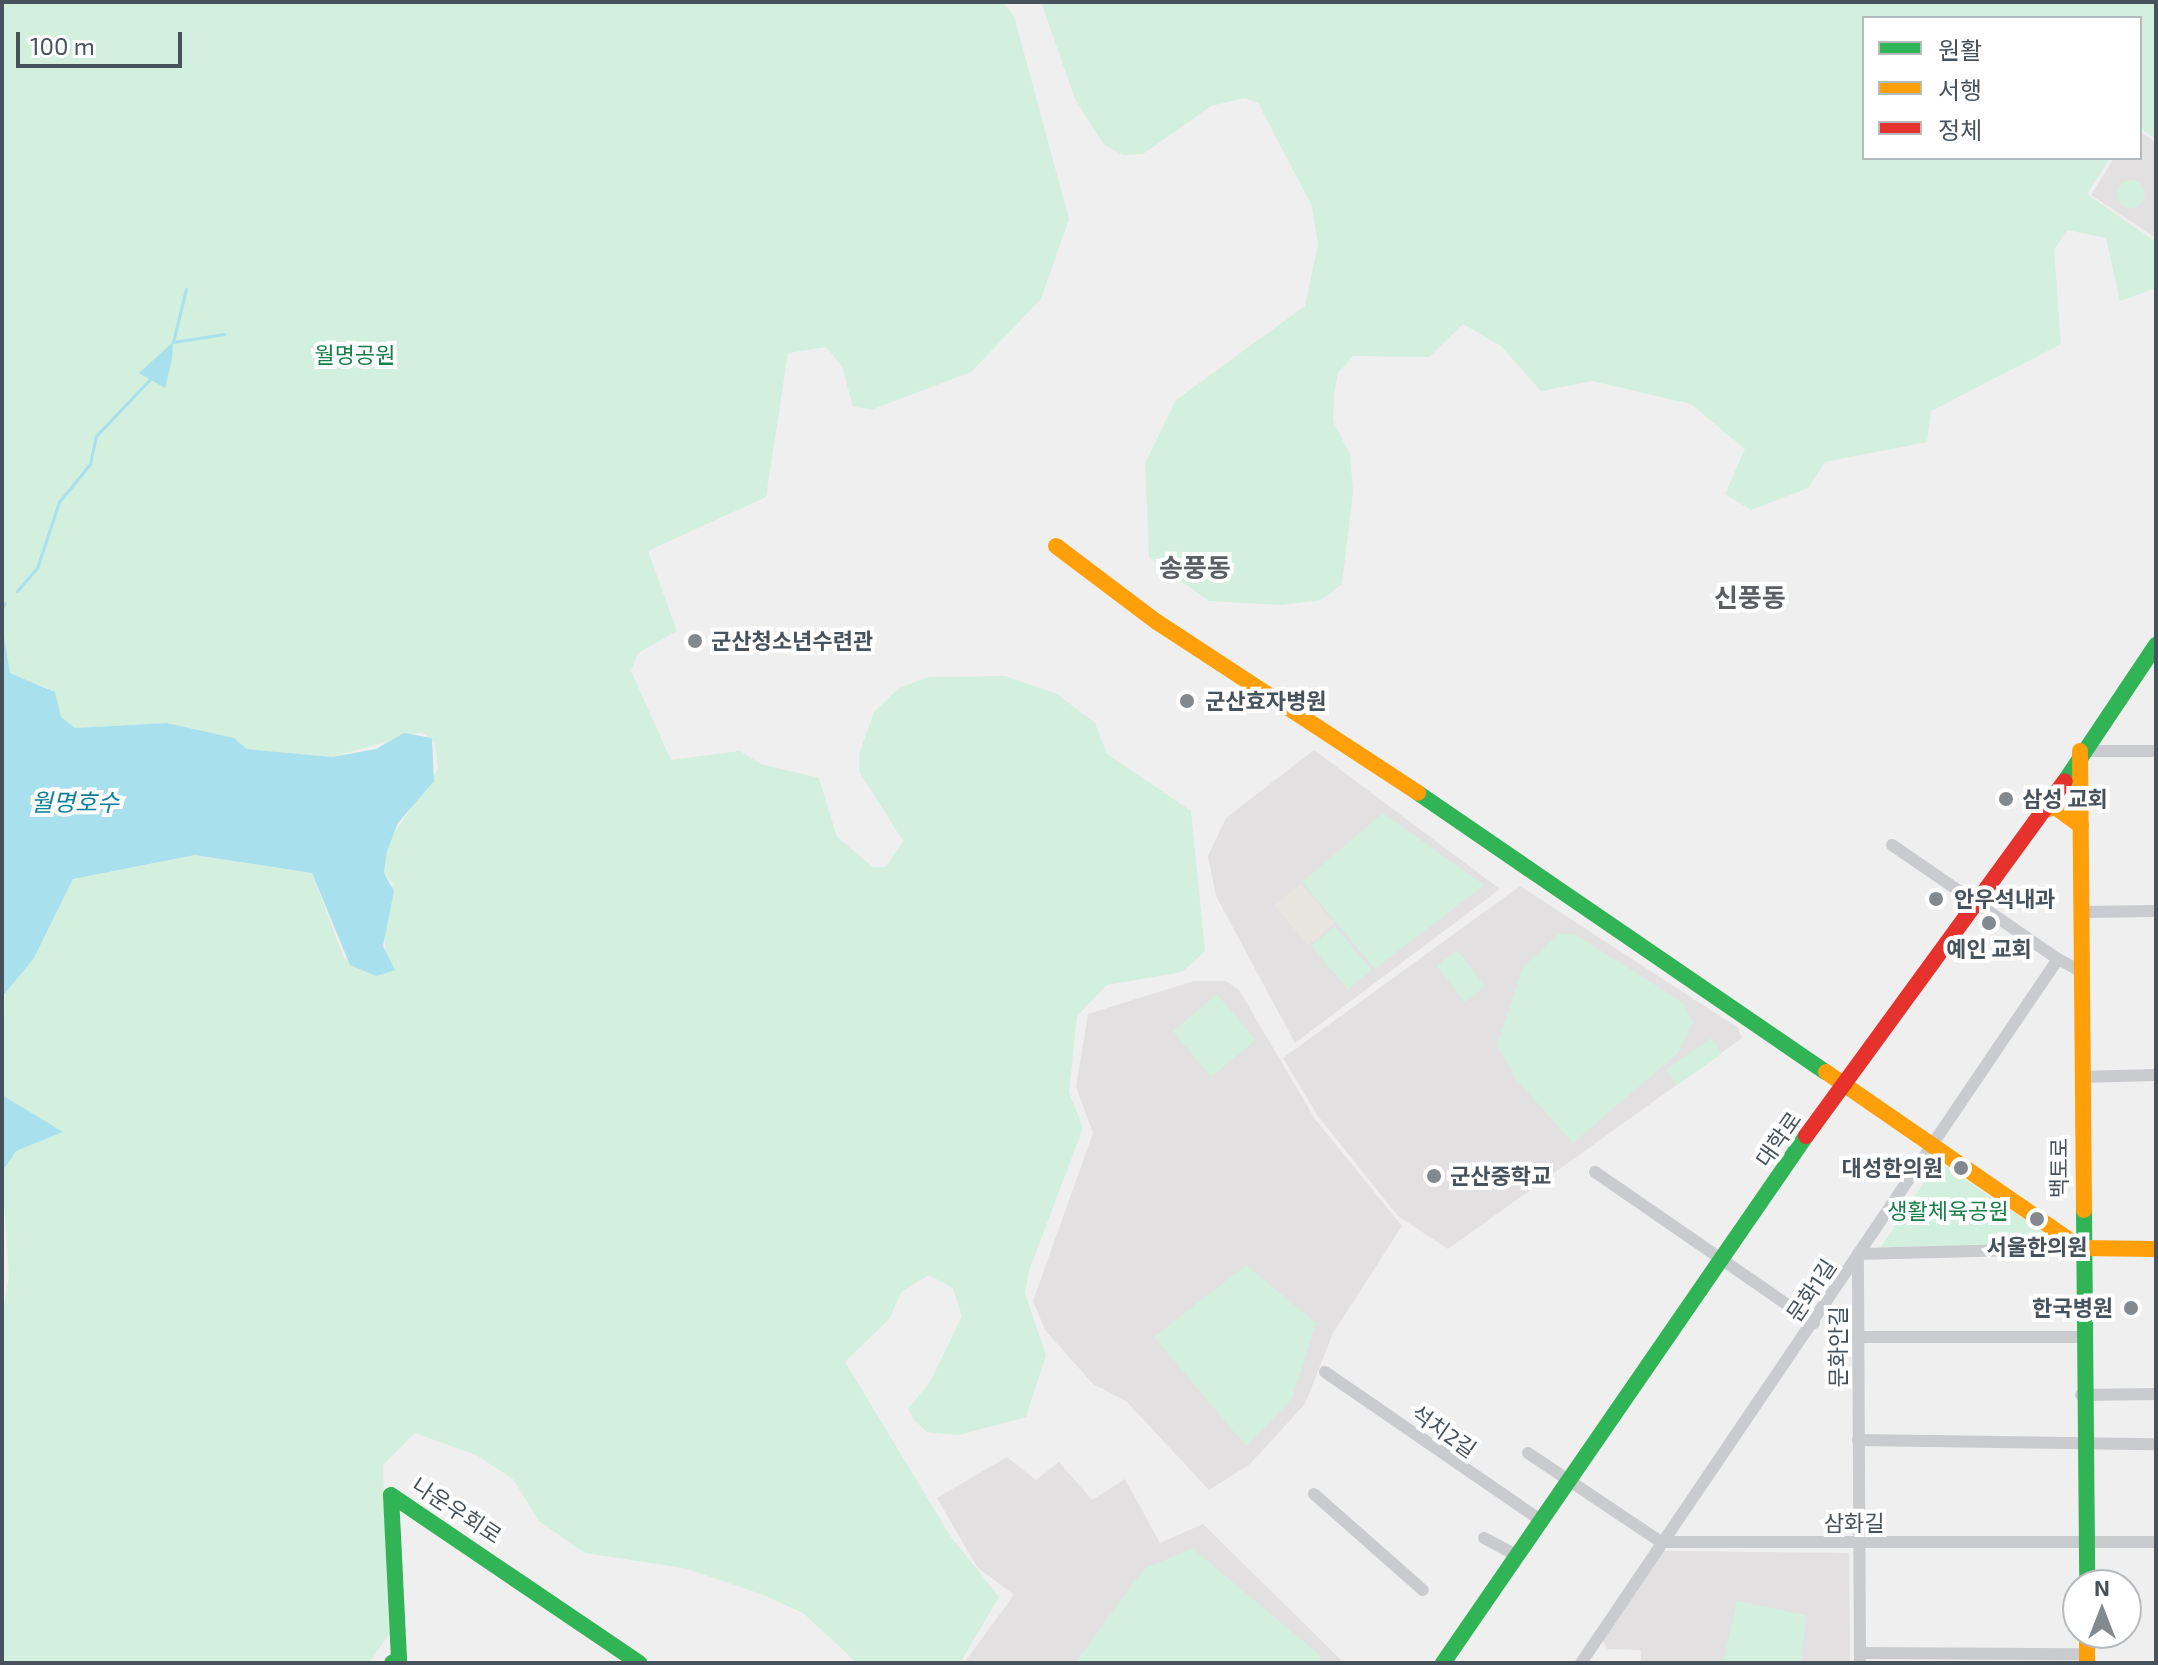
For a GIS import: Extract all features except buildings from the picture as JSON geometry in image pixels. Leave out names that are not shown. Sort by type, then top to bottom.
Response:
[{"type":"street","points":[[1056,546],[1157,622],[1844,1082],[2081,1248]]},
{"type":"street","name":"대학로","points":[[1443,1663],[1844,1082],[1982,904],[2080,751],[2156,645]]},
{"type":"street","points":[[2080,751],[2156,751]]},
{"type":"street","name":"백토로","points":[[2080,751],[2081,1441],[2087,1569]]},
{"type":"street","points":[[2042,811],[2055,807],[2081,826]]},
{"type":"street","points":[[1892,845],[2058,959],[2081,971]]},
{"type":"street","points":[[2081,912],[2156,911]]},
{"type":"street","name":"문화1길","points":[[1581,1663],[1858,1254],[1936,1146],[2058,959]]},
{"type":"street","points":[[2081,1077],[2156,1075]]},
{"type":"street","points":[[1595,1172],[1814,1323]]},
{"type":"street","points":[[1858,1254],[2156,1249]]},
{"type":"street","name":"문화안길","points":[[1858,1254],[1860,1658]]},
{"type":"street","points":[[1858,1337],[2081,1337]]},
{"type":"street","name":"석치2길","points":[[1325,1372],[1542,1521]]},
{"type":"street","points":[[2081,1395],[2156,1394]]},
{"type":"street","points":[[1858,1440],[2156,1444]]},
{"type":"street","points":[[1528,1453],[1661,1542]]},
{"type":"street","points":[[1314,1494],[1423,1590]]},
{"type":"street","name":"나운우회로","points":[[398,1662],[391,1495],[639,1663]]},
{"type":"street","points":[[1484,1538],[1518,1556]]},
{"type":"street","name":"삼화길","points":[[1661,1542],[2156,1542]]},
{"type":"street","points":[[1860,1658],[2087,1659]]},
{"type":"shaded area","points":[[2142,133],[2156,142],[2156,238],[2091,195],[2113,160],[2142,160]]},
{"type":"shaded area","points":[[1314,750],[1500,889],[1295,1043],[1216,896],[1208,856],[1226,818]]},
{"type":"shaded area","name":"군산중학교","points":[[1520,886],[1738,1028],[1742,1038],[1448,1249],[1398,1216],[1318,1116],[1283,1058]]},
{"type":"shaded area","points":[[1194,981],[1226,981],[1239,990],[1315,1119],[1402,1226],[1333,1333],[1305,1404],[1250,1464],[1209,1490],[1126,1401],[1093,1384],[1045,1330],[1033,1301],[1093,1133],[1076,1087],[1088,1014]]},
{"type":"shaded area","points":[[1007,1457],[1036,1480],[1059,1462],[1092,1500],[1125,1479],[1160,1543],[1203,1524],[1344,1663],[964,1663],[1014,1595],[977,1567],[937,1498]]},
{"type":"shaded area","points":[[1662,1551],[1849,1553],[1850,1663],[1641,1663],[1641,1650],[1607,1649],[1603,1641]]},
{"type":"green space","name":"월명공원","points":[[2,2],[1003,2],[1014,16],[1069,219],[1041,299],[971,372],[873,409],[853,407],[842,366],[826,347],[788,353],[766,497],[648,551],[677,631],[638,653],[631,671],[671,760],[740,751],[761,764],[819,778],[837,837],[873,867],[886,867],[903,841],[859,771],[859,754],[874,712],[899,688],[928,677],[1005,676],[1057,694],[1095,723],[1107,754],[1191,811],[1205,951],[1182,972],[1107,985],[1077,1016],[1069,1092],[1083,1128],[1029,1271],[1025,1293],[1046,1355],[1026,1417],[959,1435],[927,1432],[914,1420],[908,1409],[930,1382],[962,1316],[953,1288],[929,1275],[902,1291],[889,1319],[845,1362],[951,1537],[999,1597],[960,1663],[857,1663],[803,1613],[761,1594],[684,1568],[585,1553],[539,1521],[513,1479],[476,1455],[415,1433],[383,1465],[389,1634],[369,1663],[2,1663],[2,1317],[9,1276],[2,1172],[16,1151],[62,1132],[2,1095],[5,990],[34,958],[73,879],[195,855],[312,873],[344,958],[376,976],[386,956],[383,921],[393,884],[384,873],[388,842],[438,769],[435,743],[422,732],[332,757],[247,749],[234,738],[167,723],[75,728],[61,718],[48,688],[10,673],[2,624]]},
{"type":"green space","points":[[1041,2],[2156,2],[2156,139],[2142,129],[2142,16],[1862,16],[1862,160],[2109,160],[2087,194],[2156,242],[2156,288],[2120,301],[2106,238],[2067,230],[2054,250],[2061,344],[1931,411],[1927,442],[1825,462],[1808,488],[1751,510],[1725,494],[1745,449],[1691,404],[1592,381],[1541,391],[1501,346],[1463,324],[1429,357],[1353,356],[1338,373],[1334,393],[1333,421],[1350,455],[1353,492],[1342,584],[1321,600],[1281,605],[1209,601],[1149,557],[1145,463],[1176,400],[1305,306],[1318,244],[1312,206],[1258,103],[1245,98],[1211,106],[1143,154],[1123,155],[1104,145],[1075,99]]},
{"type":"green space","points":[[2131,180],[2141,184],[2145,194],[2141,204],[2131,208],[2121,204],[2117,194],[2121,184]]},
{"type":"green space","points":[[1383,813],[1484,885],[1375,969],[1302,882]]},
{"type":"green space","points":[[1335,926],[1372,970],[1348,990],[1311,946]]},
{"type":"green space","points":[[1559,934],[1575,934],[1683,1003],[1693,1022],[1678,1053],[1573,1143],[1517,1080],[1497,1046],[1523,967]]},
{"type":"green space","points":[[1457,950],[1485,986],[1465,1002],[1437,966]]},
{"type":"green space","points":[[1217,994],[1256,1040],[1211,1077],[1173,1031]]},
{"type":"green space","points":[[1711,1038],[1722,1054],[1676,1086],[1665,1070]]},
{"type":"green space","name":"생활체육공원","points":[[1938,1161],[2057,1242],[2058,1246],[1881,1247]]},
{"type":"green space","points":[[1246,1265],[1316,1323],[1292,1399],[1246,1446],[1154,1337]]},
{"type":"green space","points":[[1192,1548],[1321,1656],[1320,1663],[1075,1663],[1144,1569]]},
{"type":"green space","points":[[1737,1601],[1806,1615],[1801,1663],[1723,1663]]},
{"type":"sand","points":[[1301,883],[1335,924],[1308,946],[1274,905]]},
{"type":"water","points":[[173,342],[172,359],[165,388],[139,373]]},
{"type":"water","name":"월명호수","points":[[2,624],[10,673],[55,692],[61,717],[75,728],[167,723],[234,738],[247,749],[332,757],[376,749],[404,733],[432,738],[434,781],[398,823],[387,851],[384,873],[394,891],[383,946],[395,970],[376,976],[350,965],[312,873],[195,855],[73,879],[34,958],[2,997]]},
{"type":"water","points":[[2,1095],[63,1132],[16,1151],[2,1172]]},
{"type":"waterway","points":[[173,342],[186,289]]},
{"type":"waterway","points":[[173,342],[224,334]]},
{"type":"waterway","points":[[17,591],[37,568],[59,502],[90,464],[96,436],[150,379]]},
{"type":"waterway","points":[[2,607],[5,603]]},
{"type":"traffic: fast","points":[[2065,781],[2156,645]]},
{"type":"traffic: fast","points":[[1418,793],[1826,1072]]},
{"type":"traffic: fast","points":[[1443,1663],[1806,1136]]},
{"type":"traffic: fast","points":[[2084,1210],[2087,1569]]},
{"type":"traffic: fast","points":[[392,1663],[399,1659],[391,1495],[639,1663]]},
{"type":"traffic: slow","points":[[1056,546],[1157,622],[1418,793]]},
{"type":"traffic: slow","points":[[2080,751],[2084,1210]]},
{"type":"traffic: slow","points":[[2042,811],[2055,807],[2081,826]]},
{"type":"traffic: slow","points":[[1826,1072],[2081,1248],[2156,1249]]},
{"type":"traffic: slow","points":[[2087,1649],[2087,1663]]},
{"type":"traffic: jam","points":[[1806,1136],[2065,781]]},
{"type":"place","name":"군산청소년수련관","points":[[695,641]]},
{"type":"place","name":"군산효자병원","points":[[1187,701]]},
{"type":"place","name":"삼성 교회","points":[[2006,799]]},
{"type":"place","name":"안우석내과","points":[[1936,899]]},
{"type":"place","name":"예인 교회","points":[[1989,923]]},
{"type":"place","name":"대성한의원","points":[[1961,1168]]},
{"type":"place","name":"군산중학교","points":[[1434,1176]]},
{"type":"place","name":"서울한의원","points":[[2037,1219]]},
{"type":"place","name":"한국병원","points":[[2131,1308]]},
{"type":"district","name":"송풍동","points":[[1195,567]]},
{"type":"district","name":"신풍동","points":[[1750,597]]}]
